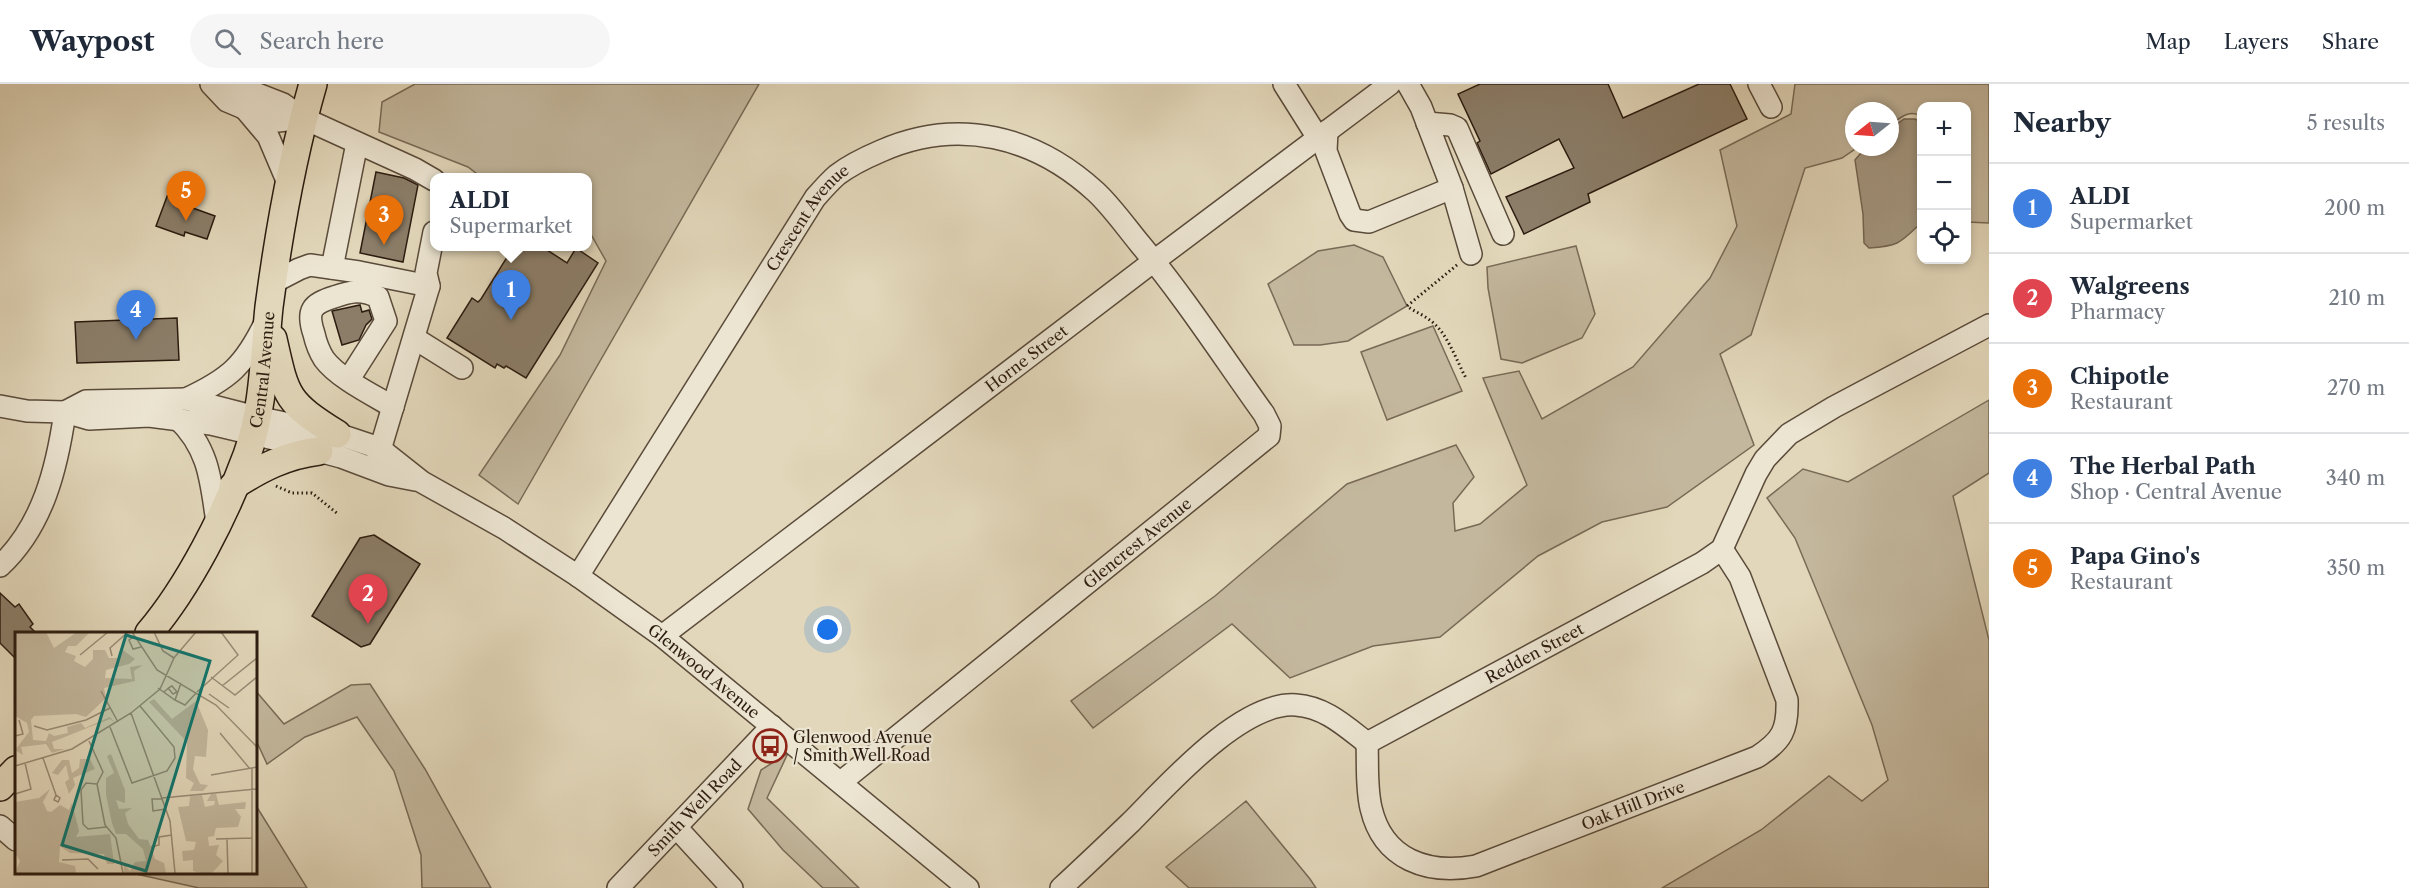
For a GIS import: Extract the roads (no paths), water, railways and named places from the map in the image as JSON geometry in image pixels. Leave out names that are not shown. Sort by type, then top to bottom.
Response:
[{"type":"main road","name":"Central Avenue","points":[[150,632],[197,564],[248,454],[288,183],[313,84]]},
{"type":"main road","points":[[233,486],[277,461],[328,443],[289,396],[282,383],[268,318]]},
{"type":"main road","points":[[0,787],[15,771]]},
{"type":"street","points":[[220,84],[226,100],[246,109],[278,121],[303,118]]},
{"type":"street","points":[[220,84],[284,104],[303,118],[430,177]]},
{"type":"street","points":[[1284,84],[1322,134],[1326,151],[1354,220],[1369,222],[1452,188]]},
{"type":"street","name":"Horne Street","points":[[662,636],[1390,84]]},
{"type":"street","points":[[1408,84],[1427,123],[1452,188],[1471,254]]},
{"type":"street","points":[[1759,84],[1771,107]]},
{"type":"street","points":[[246,109],[268,136],[288,183]]},
{"type":"street","points":[[1427,123],[1450,125],[1457,128],[1503,234]]},
{"type":"street","name":"Crescent Avenue","points":[[578,576],[815,198],[838,174],[871,155],[904,141],[939,133],[975,134],[1010,142],[1043,154],[1070,171],[1096,192],[1154,261]]},
{"type":"street","points":[[332,267],[357,143]]},
{"type":"street","points":[[375,469],[379,448],[429,286],[426,273],[431,251]]},
{"type":"street","name":"Glencrest Avenue","points":[[841,782],[1269,436],[1270,426],[1264,414],[1154,261]]},
{"type":"street","points":[[272,283],[299,268],[332,267],[378,297],[386,321],[349,379]]},
{"type":"street","points":[[393,407],[333,368],[325,360],[318,349],[310,315],[320,302],[356,281],[429,286]]},
{"type":"street","points":[[186,399],[231,374],[256,343],[268,318]]},
{"type":"street","points":[[1722,549],[1756,474],[1765,459],[1789,434],[1834,407],[1989,325]]},
{"type":"street","points":[[414,338],[462,368]]},
{"type":"street","points":[[65,412],[86,401],[186,399],[254,425]]},
{"type":"street","points":[[0,406],[27,411],[65,412],[89,419],[149,416],[254,425]]},
{"type":"street","points":[[0,566],[33,525],[41,508],[59,446],[65,412]]},
{"type":"street","points":[[177,418],[195,438],[209,467],[217,523]]},
{"type":"street","name":"Glenwood Avenue","points":[[254,425],[328,443],[379,448],[422,482],[504,528],[578,576],[662,636],[968,888]]},
{"type":"street","name":"Glenwood Avenue","points":[[328,443],[375,469],[422,482]]},
{"type":"street","name":"Redden Street","points":[[1367,743],[1702,563],[1722,549]]},
{"type":"street","name":"Oak Hill Drive","points":[[1367,743],[1371,806],[1375,823],[1383,838],[1395,851],[1430,868],[1460,869],[1476,866],[1757,757],[1772,747],[1783,734],[1788,717],[1787,700],[1740,577],[1722,549]]},
{"type":"street","points":[[1061,888],[1218,739],[1262,712],[1277,706],[1311,707],[1343,723],[1367,743]]},
{"type":"street","name":"Smith Well Road","points":[[618,888],[772,726]]},
{"type":"street","points":[[676,827],[732,888]]},
{"type":"place","name":"Papa Gino's","points":[[186,221]]},
{"type":"place","name":"Chipotle","points":[[384,245]]},
{"type":"place","name":"ALDI","points":[[511,320]]},
{"type":"place","name":"The Herbal Path","points":[[136,340]]},
{"type":"place","name":"Walgreens","points":[[368,624]]},
{"type":"place","name":"Glenwood Avenue / Smith Well Road","points":[[770,746]]}]
